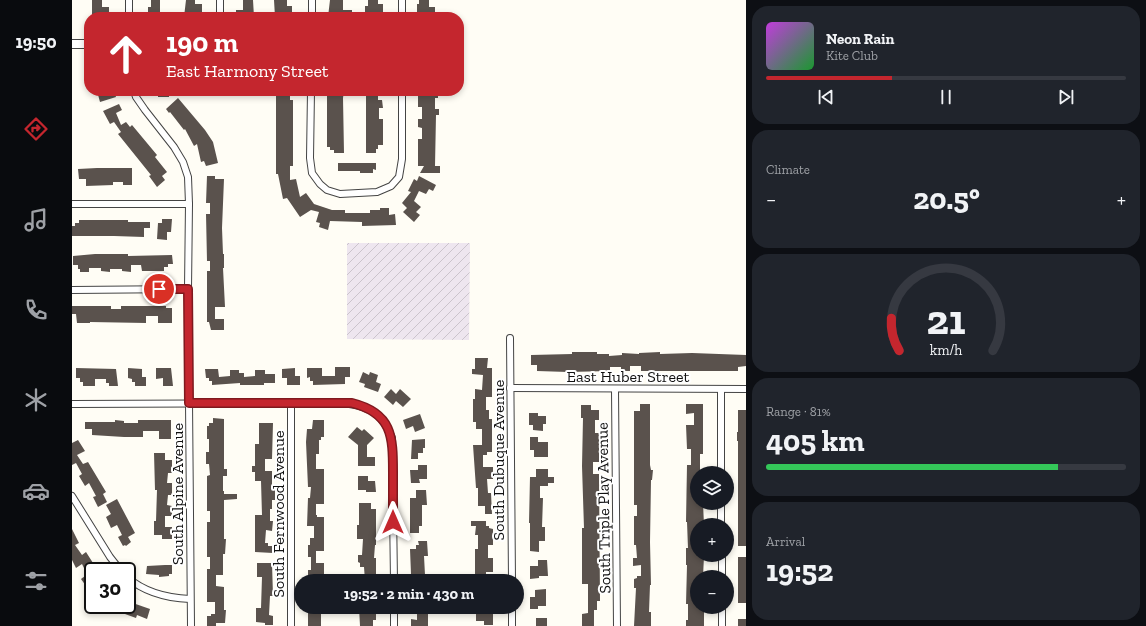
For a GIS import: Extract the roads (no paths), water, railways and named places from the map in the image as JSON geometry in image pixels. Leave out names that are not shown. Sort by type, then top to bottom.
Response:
[{"type":"street","points":[[129,0],[129,12]]},
{"type":"street","points":[[220,0],[220,12]]},
{"type":"street","points":[[312,0],[312,12]]},
{"type":"street","points":[[402,0],[402,12]]},
{"type":"street","points":[[72,44],[84,44]]},
{"type":"street","name":"South Alpine Avenue","points":[[136,96],[174,147],[183,162],[188,177],[191,626]]},
{"type":"street","points":[[311,96],[310,158],[312,173],[320,184],[328,190],[340,194],[377,192],[391,186],[399,177],[402,159],[402,96]]},
{"type":"street","points":[[72,204],[189,204]]},
{"type":"street","points":[[72,290],[188,289]]},
{"type":"street","name":"South Dubuque Avenue","points":[[510,338],[512,574]]},
{"type":"street","name":"East Huber Street","points":[[510,388],[746,389]]},
{"type":"street","name":"South Triple Play Avenue","points":[[615,389],[617,626]]},
{"type":"street","points":[[721,389],[721,466]]},
{"type":"street","points":[[72,404],[291,403],[356,404],[367,408],[379,416],[386,424],[392,438],[394,574]]},
{"type":"street","name":"South Fernwood Avenue","points":[[291,403],[291,626]]},
{"type":"street","points":[[72,496],[114,562]]},
{"type":"street","points":[[136,584],[158,595],[190,600]]},
{"type":"street","points":[[394,614],[394,626]]},
{"type":"street","points":[[512,614],[512,626]]},
{"type":"street","points":[[722,614],[722,626]]}]
